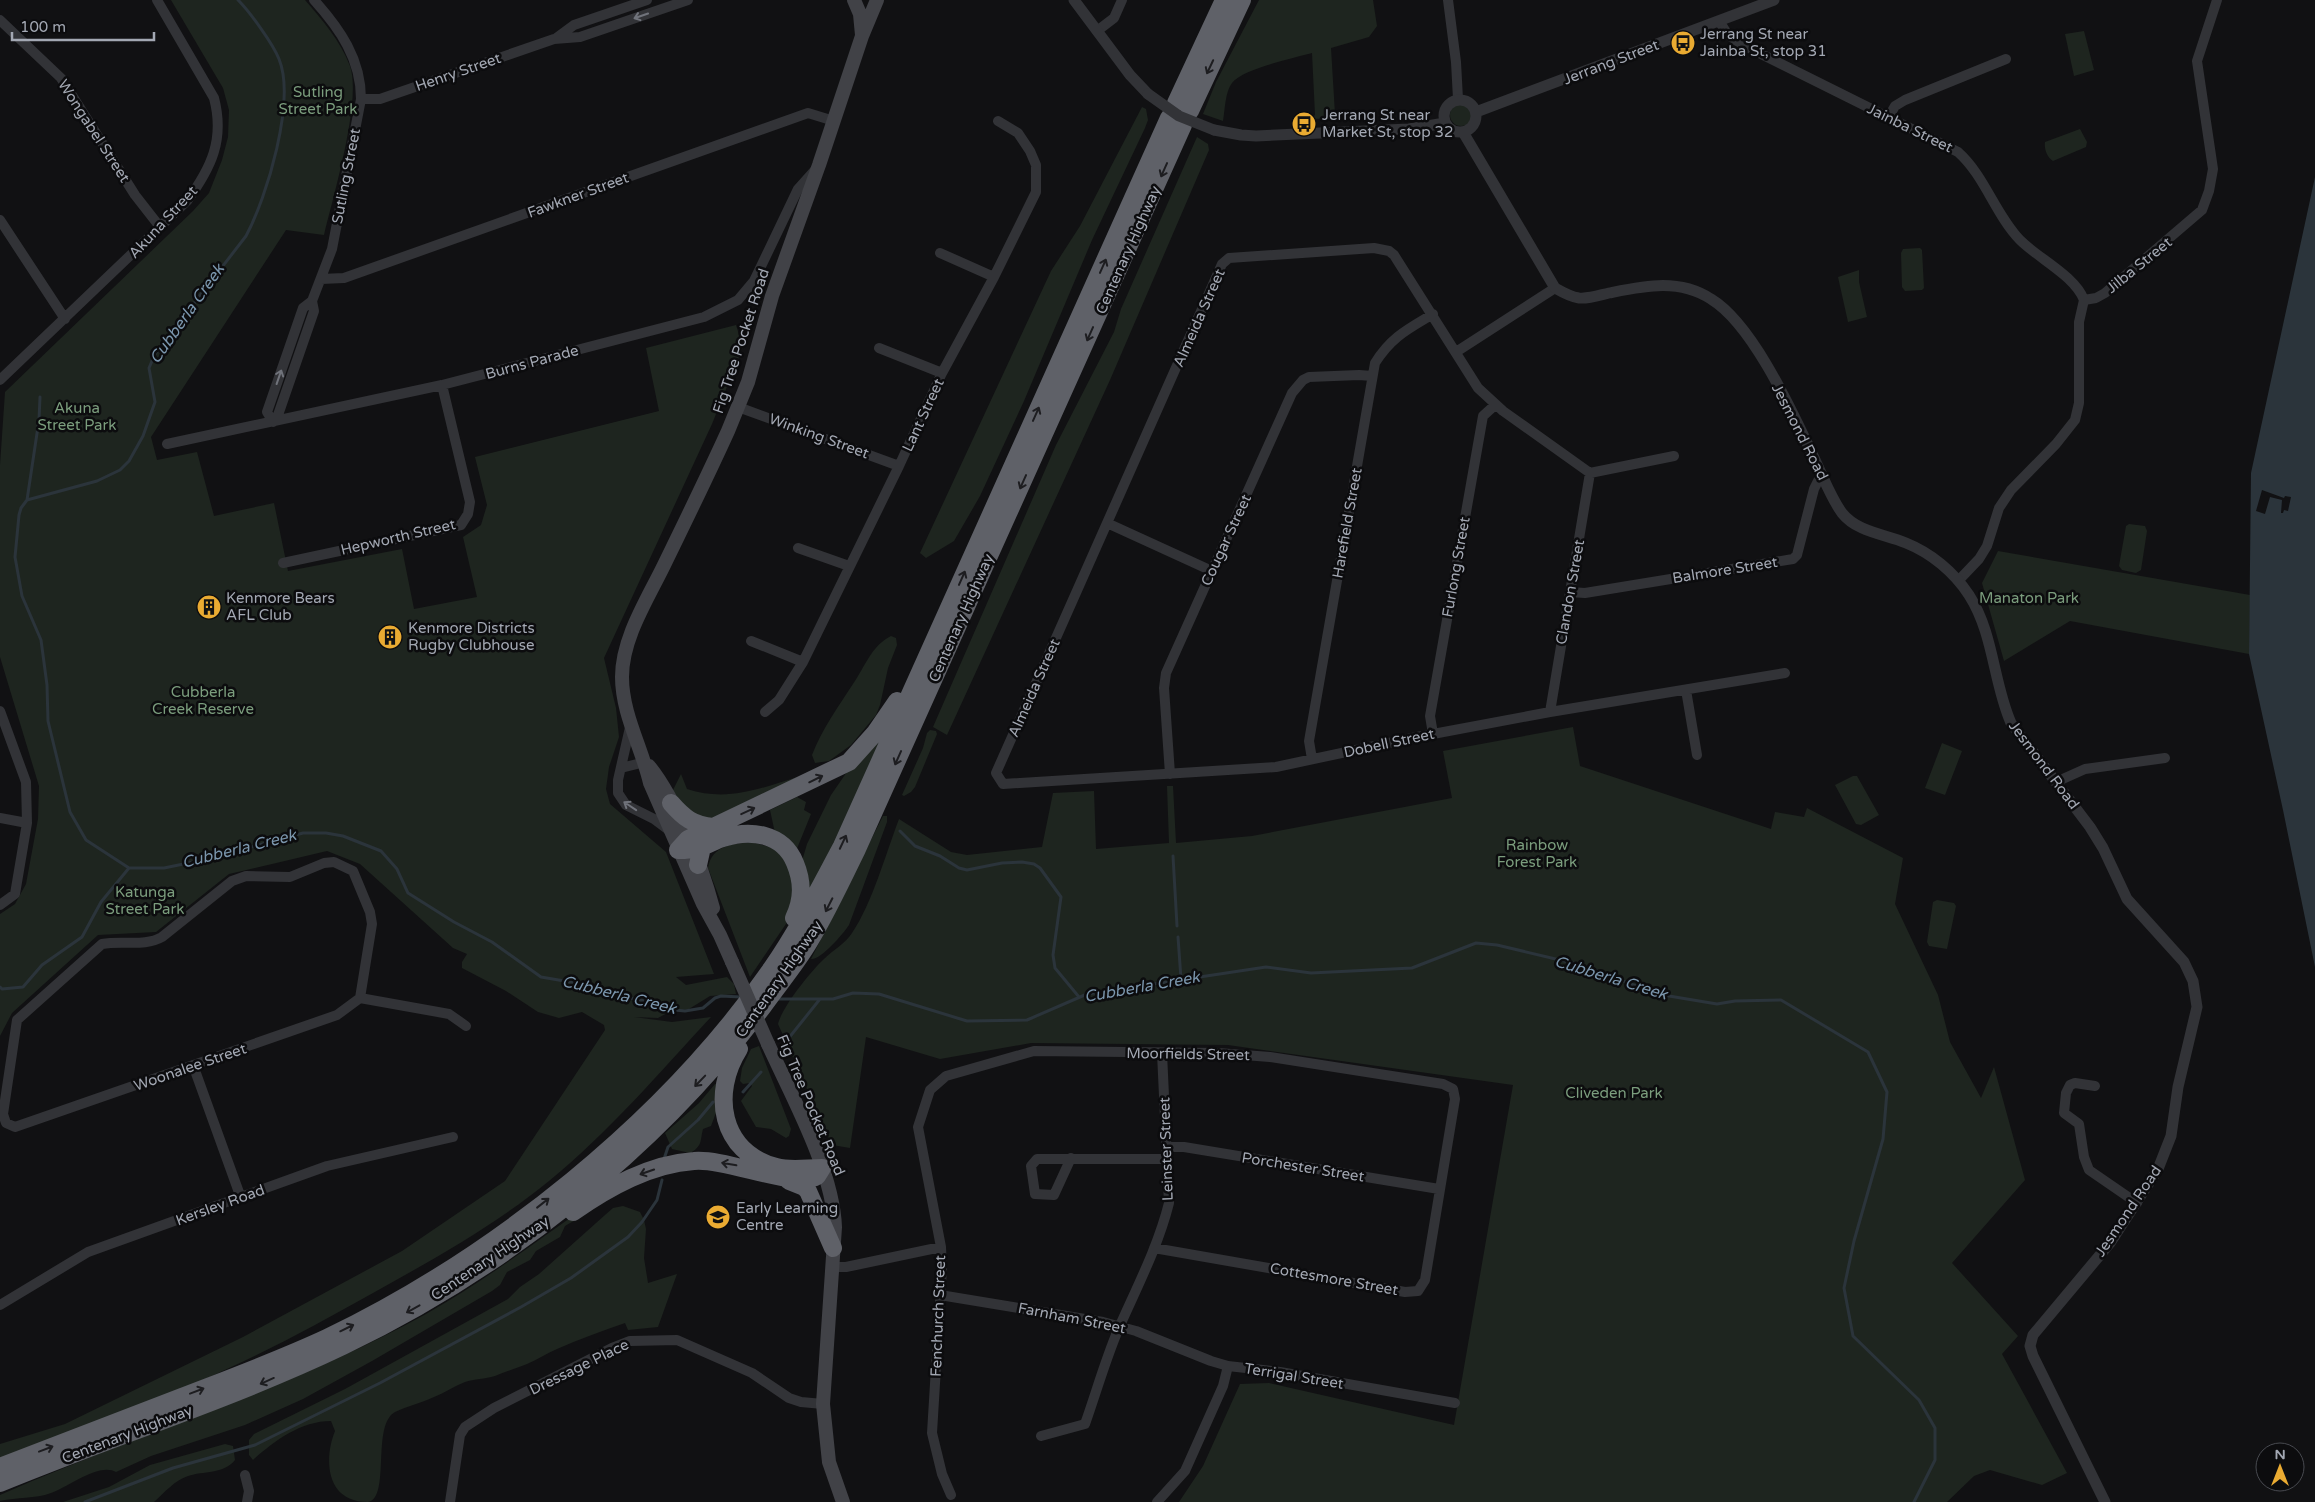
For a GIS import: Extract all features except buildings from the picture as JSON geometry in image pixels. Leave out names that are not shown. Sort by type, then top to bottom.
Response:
[{"type":"highway","points":[[1220,13],[1224,0]]},
{"type":"highway","points":[[1220,13],[1242,0]]},
{"type":"highway","name":"Centenary Highway","points":[[0,1483],[249,1388],[344,1346],[437,1295],[541,1225],[641,1140],[706,1075],[744,1032],[808,944],[857,849],[1179,114],[1220,13]]},
{"type":"highway","name":"Centenary Highway","points":[[0,1467],[289,1355],[361,1321],[445,1272],[494,1240],[612,1145],[682,1078],[724,1031],[760,984],[796,931],[842,846],[942,623],[1179,114]]},
{"type":"highway","points":[[692,850],[713,827],[849,762],[894,707],[942,623]]},
{"type":"highway","points":[[671,803],[687,820],[702,826],[713,827]]},
{"type":"highway","points":[[692,850],[720,838],[738,834],[754,833],[773,838],[788,850],[798,869],[802,884],[801,900],[794,918],[796,931]]},
{"type":"highway","points":[[744,1032],[740,1049],[727,1070],[723,1086],[724,1113],[735,1139],[748,1153],[771,1166],[786,1169],[822,1168],[820,1174],[812,1179],[775,1176]]},
{"type":"highway","points":[[541,1225],[563,1218],[602,1193],[649,1170],[694,1161],[713,1161],[736,1165],[800,1185],[808,1191],[833,1248]]},
{"type":"main road","points":[[854,0],[868,4],[877,0]]},
{"type":"main road","name":"Fig Tree Pocket Road","points":[[854,0],[860,14],[862,36]]},
{"type":"main road","name":"Fig Tree Pocket Road","points":[[844,1502],[829,1462],[823,1404],[835,1227],[833,1205],[822,1168],[720,935],[703,904],[692,850],[671,831],[650,783],[645,762],[626,708],[622,678],[626,647],[728,431],[748,382],[772,296],[819,165],[862,36],[877,0]]},
{"type":"main road","name":"Fig Tree Pocket Road","points":[[645,762],[660,780],[692,850],[720,935]]},
{"type":"street","name":"Akuna Street","points":[[0,380],[187,201],[204,178],[216,151],[217,119],[214,98],[157,0]]},
{"type":"street","name":"Sutling Street","points":[[273,422],[278,415],[314,311],[312,302],[332,249],[361,100],[361,85],[354,58],[342,35],[314,0]]},
{"type":"street","name":"Henry Street","points":[[554,39],[574,25],[647,0]]},
{"type":"street","name":"Henry Street","points":[[361,100],[380,99],[554,39],[580,37],[688,0]]},
{"type":"street","points":[[1074,0],[1130,75],[1148,94],[1179,116],[1214,130],[1241,136],[1256,136],[1409,129],[1445,123]]},
{"type":"street","points":[[1097,31],[1114,18],[1122,0]]},
{"type":"street","points":[[1448,0],[1456,62],[1458,99]]},
{"type":"street","name":"Jerrang Street","points":[[1476,112],[1719,22],[1752,4],[1774,0]]},
{"type":"street","name":"Jilba Street","points":[[2084,300],[2096,298],[2105,293],[2202,210],[2209,191],[2213,169],[2196,61],[2217,0]]},
{"type":"street","name":"Wongabel Street","points":[[0,20],[61,78],[135,195],[160,227]]},
{"type":"street","name":"Jainba Street","points":[[1719,22],[1728,35],[1741,44],[1888,118],[1950,146],[1961,155],[2019,238],[2077,286],[2084,300]]},
{"type":"street","points":[[1888,118],[1895,106],[1905,100],[2006,59]]},
{"type":"street","points":[[1458,99],[1468,102],[1476,112],[1474,124],[1463,132],[1452,130],[1445,123],[1444,111],[1446,106],[1458,99]]},
{"type":"street","name":"Fawkner Street","points":[[321,279],[344,278],[808,113],[834,121]]},
{"type":"street","name":"Lant Street","points":[[765,712],[780,700],[803,662],[899,466],[942,373],[994,277],[1036,192],[1036,164],[1018,133],[998,120]]},
{"type":"street","points":[[1456,352],[1555,288],[1463,132]]},
{"type":"street","name":"Burns Parade","points":[[168,444],[442,385],[704,317],[738,300],[754,281],[798,189],[819,165]]},
{"type":"street","points":[[0,220],[65,319]]},
{"type":"street","name":"Almeida Street","points":[[996,773],[1222,264],[1230,258],[1374,248],[1389,250],[1412,280],[1478,388],[1495,405],[1590,472]]},
{"type":"street","points":[[940,253],[994,277]]},
{"type":"street","name":"Jesmond Road","points":[[1555,288],[1580,298],[1660,284],[1690,288],[1712,299],[1734,317],[1763,360],[1797,422],[1823,477],[1847,519],[1858,527],[1905,543],[1926,553],[1959,580],[1978,610],[1984,625],[2004,709],[2011,723],[2096,838],[2127,899],[2184,962],[2196,992],[2197,1007],[2180,1078],[2171,1136],[2158,1169],[2110,1243],[2033,1335],[2030,1346],[2054,1403],[2105,1502]]},
{"type":"street","points":[[1959,580],[1979,559],[1987,546],[1999,508],[2008,493],[2056,444],[2075,420],[2080,403],[2078,322],[2084,300]]},
{"type":"street","name":"Harefield Street","points":[[1312,759],[1308,741],[1375,363],[1384,348],[1402,332],[1433,314]]},
{"type":"street","points":[[879,348],[942,373]]},
{"type":"street","name":"Cougar Street","points":[[1170,774],[1164,688],[1166,674],[1295,389],[1308,377],[1372,376]]},
{"type":"street","name":"Hepworth Street","points":[[283,563],[461,525],[468,514],[470,502],[442,385]]},
{"type":"street","name":"Furlong Street","points":[[1433,734],[1430,721],[1432,708],[1482,426],[1484,416],[1495,405]]},
{"type":"street","name":"Winking Street","points":[[738,406],[899,466]]},
{"type":"street","points":[[1590,472],[1674,456]]},
{"type":"street","name":"Clandon Street","points":[[1550,712],[1590,472]]},
{"type":"street","name":"Balmore Street","points":[[1570,592],[1585,594],[1793,559],[1797,555],[1814,489],[1818,481],[1823,477]]},
{"type":"street","points":[[1108,523],[1212,571]]},
{"type":"street","points":[[798,548],[849,566]]},
{"type":"street","points":[[751,641],[803,662]]},
{"type":"street","name":"Dobell Street","points":[[996,773],[1004,784],[1276,767],[1550,712],[1785,673]]},
{"type":"street","points":[[1686,690],[1696,755]]},
{"type":"street","points":[[0,711],[26,782],[27,823],[15,894],[0,905]]},
{"type":"street","points":[[631,722],[617,788],[626,805],[654,819],[671,831]]},
{"type":"street","points":[[2056,782],[2084,769],[2165,758]]},
{"type":"street","points":[[620,768],[645,762]]},
{"type":"street","points":[[0,818],[27,823]]},
{"type":"street","name":"Woonalee Street","points":[[334,862],[353,871],[370,912],[372,924],[360,998],[338,1015],[15,1127],[6,1123],[4,1114],[17,1020],[102,944],[152,942],[232,881],[246,876],[290,877],[324,863],[334,862]]},
{"type":"street","points":[[360,998],[449,1014],[466,1026]]},
{"type":"street","name":"Moorfields Street","points":[[937,1082],[946,1076],[1034,1051],[1162,1054],[1218,1053],[1270,1057],[1442,1084]]},
{"type":"street","name":"Leinster Street","points":[[1041,1436],[1084,1424],[1120,1326],[1154,1248],[1169,1203],[1162,1054]]},
{"type":"street","points":[[193,1066],[241,1198]]},
{"type":"street","name":"Fenchurch Street","points":[[937,1082],[930,1090],[918,1127],[940,1247],[940,1295],[932,1433],[942,1474],[951,1495]]},
{"type":"street","points":[[2095,1086],[2075,1083],[2070,1085],[2066,1093],[2064,1113],[2080,1124],[2084,1157],[2089,1170],[2137,1203]]},
{"type":"street","name":"Cottesmore Street","points":[[1154,1248],[1405,1292],[1418,1291],[1425,1280],[1455,1099],[1454,1089],[1442,1084]]},
{"type":"street","name":"Kersley Road","points":[[0,1305],[88,1252],[327,1166],[453,1137]]},
{"type":"street","name":"Porchester Street","points":[[1167,1147],[1184,1147],[1440,1189]]},
{"type":"street","points":[[1071,1158],[1054,1195],[1035,1194],[1031,1166],[1037,1159],[1071,1158],[1168,1159]]},
{"type":"street","points":[[832,1268],[846,1268],[940,1247]]},
{"type":"street","name":"Farnham Street","points":[[940,1295],[1120,1326],[1210,1362],[1228,1366]]},
{"type":"street","name":"Dressage Place","points":[[450,1502],[460,1435],[465,1427],[494,1408],[626,1342],[669,1338],[677,1340],[752,1374],[789,1398],[801,1402],[823,1404]]},
{"type":"street","name":"Terrigal Street","points":[[1157,1502],[1185,1471],[1223,1386],[1228,1366],[1280,1372],[1455,1403]]},
{"type":"street","points":[[245,1475],[249,1491],[247,1502]]},
{"type":"green space","name":"Cubberla Creek Reserve","points":[[171,0],[305,0],[336,39],[350,66],[353,81],[349,124],[345,149],[324,235],[286,230],[151,437],[157,460],[197,452],[214,516],[274,503],[288,571],[402,549],[414,609],[477,597],[463,537],[481,525],[487,505],[475,457],[659,411],[646,348],[736,325],[743,347],[712,424],[604,658],[616,708],[619,737],[609,767],[606,789],[610,804],[666,852],[714,974],[676,977],[686,985],[727,977],[734,984],[736,994],[710,996],[689,1009],[669,1012],[658,1018],[634,1017],[672,1022],[711,1017],[633,1102],[592,1143],[549,1181],[486,1227],[373,1293],[247,1360],[144,1405],[0,1461],[0,1444],[65,1424],[243,1337],[402,1251],[505,1181],[605,1030],[604,1025],[582,1012],[559,1018],[538,1012],[506,991],[462,968],[462,962],[467,954],[453,948],[360,864],[327,851],[229,874],[156,932],[98,935],[12,1013],[0,1036],[0,914],[15,904],[26,884],[38,819],[39,786],[0,657],[0,465],[5,392],[193,211],[209,193],[222,160],[228,137],[229,110],[223,88]]},
{"type":"green space","points":[[1259,0],[1373,0],[1377,26],[1369,37],[1331,48],[1335,114],[1339,118],[1311,119],[1315,115],[1312,53],[1257,69],[1238,78],[1232,83],[1228,91],[1223,121],[1203,114],[1216,82]]},
{"type":"green space","points":[[2084,31],[2094,70],[2074,76],[2065,34]]},
{"type":"green space","points":[[1461,104],[1471,111],[1472,115],[1465,125],[1461,126],[1451,119],[1450,115],[1457,105]]},
{"type":"green space","points":[[1142,107],[1146,109],[1148,120],[1145,128],[1092,240],[1024,401],[980,496],[954,541],[926,558],[920,553],[1051,271],[1080,226]]},
{"type":"green space","points":[[2080,129],[2087,142],[2086,147],[2053,161],[2046,153],[2045,142]]},
{"type":"green space","points":[[1197,137],[1208,144],[1209,150],[1110,380],[947,735],[933,727],[1056,445],[1114,332],[1121,309]]},
{"type":"green space","points":[[1920,248],[1922,250],[1924,288],[1922,290],[1905,291],[1902,287],[1901,253],[1903,249]]},
{"type":"green space","points":[[1859,270],[1859,282],[1867,317],[1848,322],[1838,277]]},
{"type":"green space","points":[[2129,524],[2145,526],[2147,531],[2141,570],[2136,573],[2122,570],[2119,566],[2126,526]]},
{"type":"green space","name":"Manaton Park","points":[[1998,551],[2250,595],[2249,654],[2070,621],[2004,661],[1982,583]]},
{"type":"green space","points":[[891,636],[896,638],[897,645],[888,668],[876,715],[851,745],[829,761],[815,763],[812,755],[831,718],[873,651]]},
{"type":"green space","points":[[1573,727],[1580,766],[1771,829],[1775,812],[1804,817],[1807,808],[1903,858],[1895,904],[1938,995],[1950,1042],[1981,1098],[1994,1067],[2025,1180],[1952,1263],[2018,1336],[2002,1354],[2067,1473],[2042,1485],[1990,1470],[1974,1476],[1947,1502],[1179,1502],[1203,1466],[1240,1384],[1269,1383],[1454,1425],[1513,1085],[1228,1045],[1031,1043],[940,1059],[866,1037],[850,1148],[832,1145],[778,1024],[785,1008],[805,980],[852,933],[866,908],[899,819],[951,852],[967,855],[1042,847],[1053,793],[1094,791],[1096,849],[1169,843],[1167,786],[1173,786],[1176,843],[1252,836],[1452,798],[1443,751]]},
{"type":"green space","points":[[930,730],[936,731],[937,734],[915,787],[904,796],[902,795],[923,748],[927,733]]},
{"type":"green space","points":[[883,738],[835,846],[808,897],[802,861],[807,844],[831,795],[851,766]]},
{"type":"green space","points":[[1942,743],[1962,751],[1945,795],[1925,788]]},
{"type":"green space","points":[[681,774],[687,789],[716,794],[743,792],[797,777],[718,820],[700,821],[672,792]]},
{"type":"green space","points":[[1853,776],[1857,776],[1879,815],[1861,825],[1856,824],[1835,785]]},
{"type":"green space","points":[[797,797],[806,802],[804,810],[811,814],[796,851],[775,833],[770,810]]},
{"type":"green space","points":[[883,816],[887,816],[887,822],[849,925],[826,951],[811,959]]},
{"type":"green space","points":[[752,842],[773,848],[782,854],[795,876],[790,918],[750,977],[708,868],[710,860],[718,850],[730,845]]},
{"type":"green space","points":[[1937,900],[1954,903],[1956,906],[1947,949],[1929,946],[1927,942],[1933,902]]},
{"type":"green space","points":[[759,1046],[791,1129],[789,1136],[786,1138],[771,1129],[756,1127],[741,1101],[752,1086],[750,1083],[743,1084],[740,1081],[742,1068],[751,1049]]},
{"type":"green space","points":[[715,1084],[718,1084],[717,1110],[711,1126],[703,1129],[699,1145],[690,1153],[672,1149],[665,1133],[699,1103]]},
{"type":"green space","points":[[589,1205],[582,1215],[565,1226],[560,1237],[536,1251],[530,1260],[507,1272],[500,1285],[492,1291],[303,1399],[245,1425],[151,1456],[116,1472],[101,1470],[45,1495],[0,1501],[0,1495],[53,1472],[269,1388],[375,1341],[468,1289]]},
{"type":"green space","points":[[623,1206],[640,1212],[644,1220],[646,1229],[644,1258],[648,1283],[677,1274],[658,1327],[628,1330],[625,1323],[566,1345],[523,1366],[495,1376],[465,1382],[442,1394],[395,1412],[388,1419],[384,1431],[379,1488],[375,1498],[368,1502],[354,1500],[343,1495],[331,1477],[329,1453],[335,1431],[331,1421],[309,1424],[289,1433],[253,1460],[249,1455],[249,1440],[254,1434],[345,1389],[508,1299],[613,1208]]},
{"type":"green space","points":[[225,1444],[233,1446],[235,1460],[230,1465],[219,1470],[194,1474],[183,1478],[154,1502],[63,1502],[109,1487],[150,1465]]},
{"type":"shaded area","points":[[2315,177],[2315,967],[2249,654],[2251,473]]},
{"type":"pier","points":[[2262,490],[2284,498],[2285,496],[2291,497],[2288,511],[2284,510],[2281,513],[2282,500],[2270,497],[2265,514],[2256,511]]},
{"type":"waterway","name":"Cubberla Creek","points":[[238,0],[255,20],[272,45],[279,59],[283,77],[284,99],[277,149],[254,219],[246,236],[155,354],[149,368],[155,402],[143,436],[129,461],[120,470],[97,481],[27,500],[21,508],[19,515],[15,557],[22,596],[41,640],[47,685],[48,721],[70,812],[86,840],[129,868],[164,868],[203,860],[303,833],[326,833],[343,836],[381,851],[397,869],[408,893],[454,922],[492,942],[541,977],[582,984],[611,995],[641,1000],[664,1009],[685,1011],[703,1008],[715,998],[721,996],[741,997]]},
{"type":"waterway","points":[[27,500],[39,420],[40,397]]},
{"type":"waterway","points":[[900,831],[915,846],[940,856],[959,868],[967,870],[1002,863],[1022,862],[1034,864],[1040,868],[1061,897],[1053,955],[1055,968],[1079,997]]},
{"type":"waterway","points":[[1173,856],[1177,926]]},
{"type":"waterway","points":[[0,987],[2,989],[23,987],[42,965],[82,937],[101,902],[129,868]]},
{"type":"waterway","points":[[1178,937],[1181,979]]},
{"type":"waterway","name":"Cubberla Creek","points":[[777,999],[833,999],[853,993],[879,994],[967,1021],[1027,1020],[1087,994],[1266,967],[1311,973],[1412,968],[1476,943],[1497,945],[1581,965],[1657,994],[1717,1004],[1735,1001],[1781,1000],[1868,1052],[1887,1092],[1883,1139],[1854,1241],[1844,1288],[1853,1336],[1919,1400],[1935,1428],[1935,1460],[1914,1502]]},
{"type":"waterway","points":[[784,1044],[820,999]]},
{"type":"waterway","points":[[743,1092],[761,1072]]},
{"type":"waterway","points":[[664,1159],[668,1147],[698,1120],[713,1102]]},
{"type":"waterway","points":[[85,1502],[173,1468],[255,1445],[380,1383],[521,1307],[571,1278],[628,1237],[642,1222],[657,1200],[662,1180]]},
{"type":"place","name":"Jerrang St near Jainba St, stop 31","points":[[1683,43]]},
{"type":"place","name":"Jerrang St near Market St, stop 32","points":[[1304,124]]},
{"type":"place","name":"Kenmore Bears AFL Club","points":[[209,607]]},
{"type":"place","name":"Kenmore Districts Rugby Clubhouse","points":[[390,637]]},
{"type":"place","name":"Early Learning Centre","points":[[718,1217]]},
{"type":"park label","name":"Sutling Street Park","points":[[318,100]]},
{"type":"park label","name":"Akuna Street Park","points":[[77,416]]},
{"type":"park label","name":"Rainbow Forest Park","points":[[1537,854]]},
{"type":"park label","name":"Katunga Street Park","points":[[145,900]]},
{"type":"park label","name":"Cliveden Park","points":[[1614,1093]]}]
